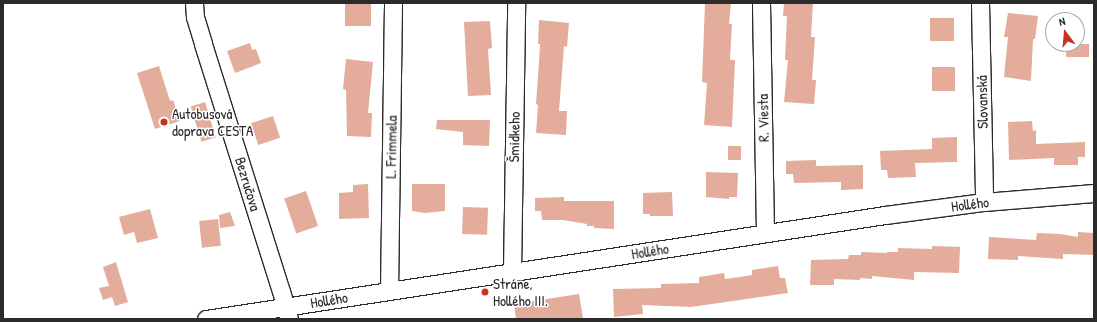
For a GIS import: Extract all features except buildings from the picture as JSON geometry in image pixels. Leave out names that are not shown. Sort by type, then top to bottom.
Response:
[{"type":"street","name":"Bezručova","points":[[194,3],[197,24],[287,313]]},
{"type":"street","name":"L. Frimmela","points":[[390,291],[392,3]]},
{"type":"street","name":"Šmidkeho","points":[[512,272],[516,3]]},
{"type":"street","name":"R. Viesta","points":[[761,3],[765,233]]},
{"type":"street","name":"Slovanská","points":[[980,3],[984,202]]},
{"type":"street","name":"Hollého","points":[[206,319],[287,313],[390,291],[765,233],[984,202],[1094,193]]},
{"type":"place","name":"Autobusová doprava CESTA","points":[[164,122]]},
{"type":"place","name":"Stráne, Hollého III.","points":[[485,292]]}]
